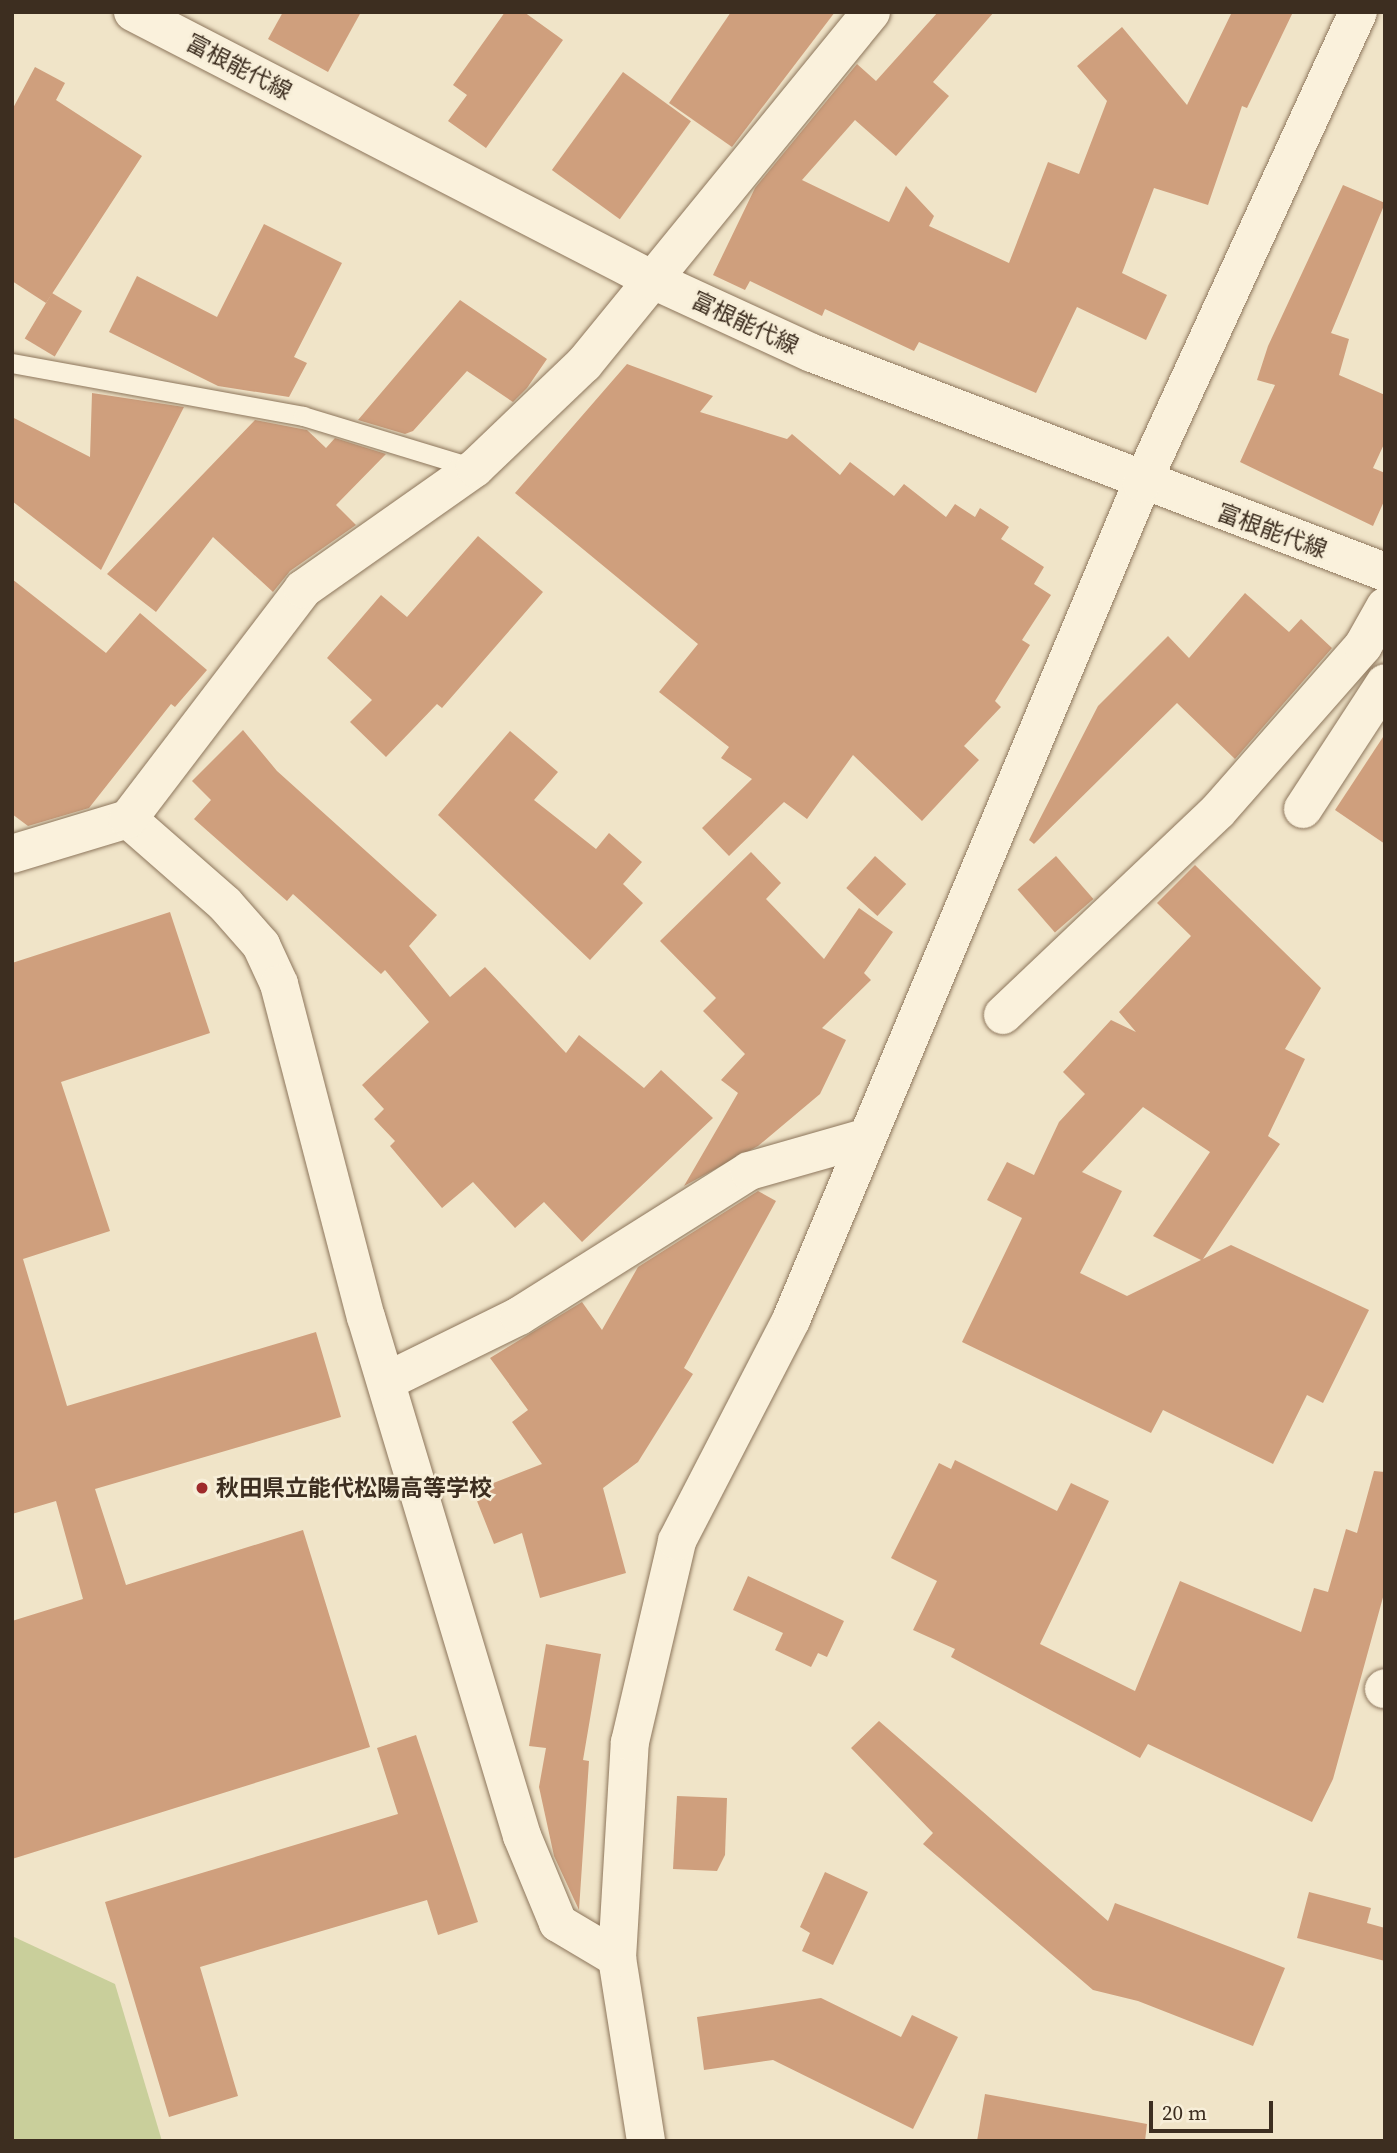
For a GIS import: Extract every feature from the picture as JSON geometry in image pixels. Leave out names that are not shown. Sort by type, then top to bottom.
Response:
[{"type":"street","name":"富根能代線","points":[[133,12],[653,280],[812,353],[1142,483],[1385,572]]},
{"type":"street","points":[[12,855],[128,820],[303,589],[475,468],[584,364],[871,12]]},
{"type":"street","points":[[646,2141],[617,1958],[629,1742],[677,1541],[791,1320],[864,1138],[1142,483],[1357,12]]},
{"type":"street","points":[[1003,1015],[1218,811],[1363,646],[1385,607]]},
{"type":"street","points":[[1303,809],[1385,683]]},
{"type":"street","points":[[128,820],[225,904],[261,945],[279,984],[366,1317],[389,1380],[522,1836],[558,1923],[617,1958]]},
{"type":"street","points":[[389,1380],[519,1316],[748,1171],[864,1138]]},
{"type":"lane","points":[[12,363],[303,416],[475,468]]},
{"type":"green space","points":[[12,1936],[115,1984],[162,2141],[12,2141]]},
{"type":"building","points":[[283,12],[361,12],[328,72],[268,39]]},
{"type":"building","points":[[505,12],[524,12],[563,40],[486,148],[448,121],[467,95],[453,85]]},
{"type":"building","points":[[731,12],[835,12],[732,147],[669,103]]},
{"type":"building","points":[[938,12],[994,12],[933,82],[949,96],[896,156],[855,120],[802,180],[889,222],[906,186],[934,216],[929,226],[1009,263],[1048,162],[1079,174],[1107,101],[1077,66],[1122,27],[1187,105],[1232,12],[1293,12],[1247,108],[1242,106],[1208,205],[1154,188],[1122,273],[1167,295],[1146,340],[1077,307],[1036,393],[919,342],[914,351],[825,309],[822,316],[750,281],[745,290],[713,275],[755,188],[857,64],[876,81]]},
{"type":"building","points":[[35,67],[65,83],[56,100],[142,156],[46,303],[12,281],[12,110]]},
{"type":"building","points":[[623,72],[691,121],[620,219],[552,170]]},
{"type":"building","points":[[1343,185],[1385,203],[1331,333],[1349,339],[1339,375],[1385,395],[1385,442],[1373,468],[1385,473],[1385,499],[1373,526],[1240,462],[1275,385],[1257,380],[1268,346]]},
{"type":"building","points":[[264,224],[342,263],[294,357],[307,363],[289,397],[218,386],[109,332],[137,276],[217,317]]},
{"type":"building","points":[[52,293],[82,311],[55,356],[25,338]]},
{"type":"building","points":[[460,300],[547,359],[527,388],[513,402],[467,371],[413,431],[405,434],[358,420]]},
{"type":"building","points":[[627,364],[713,396],[700,412],[787,439],[792,434],[840,475],[850,462],[894,496],[904,484],[946,517],[955,504],[975,517],[980,508],[1009,527],[1001,539],[1044,567],[1034,584],[1051,595],[1022,640],[1030,645],[995,701],[1001,707],[964,746],[979,760],[922,821],[853,755],[807,819],[784,802],[729,856],[702,828],[752,779],[721,758],[729,747],[659,692],[698,644],[515,493]]},
{"type":"building","points":[[92,393],[184,407],[101,570],[12,501],[12,417],[90,457]]},
{"type":"building","points":[[255,420],[307,430],[326,448],[335,438],[386,454],[336,505],[356,525],[290,571],[273,592],[213,537],[156,612],[107,574]]},
{"type":"building","points":[[478,536],[543,592],[442,708],[437,704],[386,757],[350,722],[372,700],[327,658],[381,595],[407,617]]},
{"type":"building","points":[[12,579],[106,653],[140,613],[207,670],[175,707],[171,704],[89,808],[28,826],[12,814]]},
{"type":"building","points":[[1245,593],[1289,632],[1301,619],[1332,648],[1235,759],[1177,703],[1034,844],[1029,840],[1098,706],[1168,636],[1189,658]]},
{"type":"building","points":[[243,730],[277,771],[437,915],[409,946],[450,997],[485,967],[566,1053],[579,1035],[644,1088],[661,1070],[713,1118],[582,1242],[544,1202],[515,1228],[473,1182],[442,1208],[390,1146],[395,1141],[374,1119],[384,1109],[362,1085],[429,1022],[385,970],[381,974],[293,894],[287,901],[194,819],[211,800],[192,781]]},
{"type":"building","points":[[510,731],[558,772],[534,800],[596,849],[609,833],[642,862],[623,884],[643,903],[590,960],[438,815]]},
{"type":"building","points":[[1385,734],[1385,844],[1335,810]]},
{"type":"building","points":[[751,852],[781,883],[766,899],[824,959],[859,908],[893,932],[864,973],[871,980],[822,1028],[846,1040],[820,1094],[758,1146],[684,1186],[738,1093],[721,1080],[745,1054],[703,1011],[716,998],[660,941]]},
{"type":"building","points":[[875,856],[906,884],[877,916],[846,888]]},
{"type":"building","points":[[1056,856],[1093,899],[1055,932],[1018,889]]},
{"type":"building","points":[[1195,865],[1321,988],[1285,1049],[1305,1059],[1268,1136],[1280,1144],[1203,1259],[1231,1245],[1369,1310],[1323,1403],[1307,1395],[1273,1464],[1163,1410],[1151,1433],[962,1342],[1022,1218],[987,1200],[1007,1162],[1034,1175],[1059,1122],[1085,1094],[1063,1072],[1111,1020],[1136,1032],[1119,1012],[1191,936],[1157,903]],"holes":[[[1143,1107],[1210,1152],[1153,1236],[1201,1260],[1127,1296],[1080,1273],[1122,1191],[1082,1172]]]},
{"type":"building","points":[[170,912],[210,1033],[61,1082],[110,1231],[23,1259],[67,1406],[316,1332],[341,1417],[95,1489],[126,1585],[303,1530],[370,1747],[12,1859],[12,1621],[83,1599],[56,1501],[12,1514],[12,963]]},
{"type":"building","points":[[758,1191],[776,1201],[684,1368],[693,1374],[638,1462],[603,1488],[626,1573],[540,1598],[522,1533],[494,1544],[473,1491],[542,1464],[512,1422],[528,1410],[490,1358],[582,1302],[602,1330],[638,1267]]},
{"type":"building","points":[[955,1460],[1057,1511],[1071,1483],[1109,1501],[1040,1644],[1135,1691],[1180,1581],[1301,1632],[1314,1588],[1328,1592],[1346,1529],[1357,1533],[1374,1471],[1385,1472],[1385,1590],[1333,1779],[1312,1822],[1148,1744],[1140,1758],[951,1657],[955,1649],[913,1630],[937,1581],[891,1558],[939,1463],[951,1469]]},
{"type":"building","points":[[748,1576],[844,1621],[827,1657],[818,1653],[811,1667],[775,1650],[783,1633],[733,1610]]},
{"type":"building","points":[[546,1644],[601,1654],[583,1760],[589,1761],[579,1910],[554,1856],[539,1787],[546,1748],[529,1746]]},
{"type":"building","points":[[879,1721],[1108,1921],[1115,1903],[1285,1968],[1253,2046],[1138,2001],[1093,1990],[923,1844],[933,1833],[851,1748]]},
{"type":"building","points":[[416,1735],[478,1922],[438,1935],[427,1900],[200,1967],[238,2096],[169,2117],[105,1902],[398,1814],[377,1748]]},
{"type":"building","points":[[677,1796],[727,1798],[725,1855],[717,1871],[673,1869]]},
{"type":"building","points":[[825,1872],[868,1892],[833,1965],[802,1951],[810,1933],[800,1927]]},
{"type":"building","points":[[1309,1892],[1371,1908],[1367,1923],[1385,1928],[1385,1961],[1297,1938]]},
{"type":"building","points":[[821,1998],[901,2037],[912,2015],[958,2037],[913,2129],[773,2060],[704,2070],[697,2017]]},
{"type":"building","points":[[985,2094],[1147,2124],[1145,2141],[977,2141]]},
{"type":"place","name":"秋田県立能代松陽高等学校","points":[[202,1488]]}]
